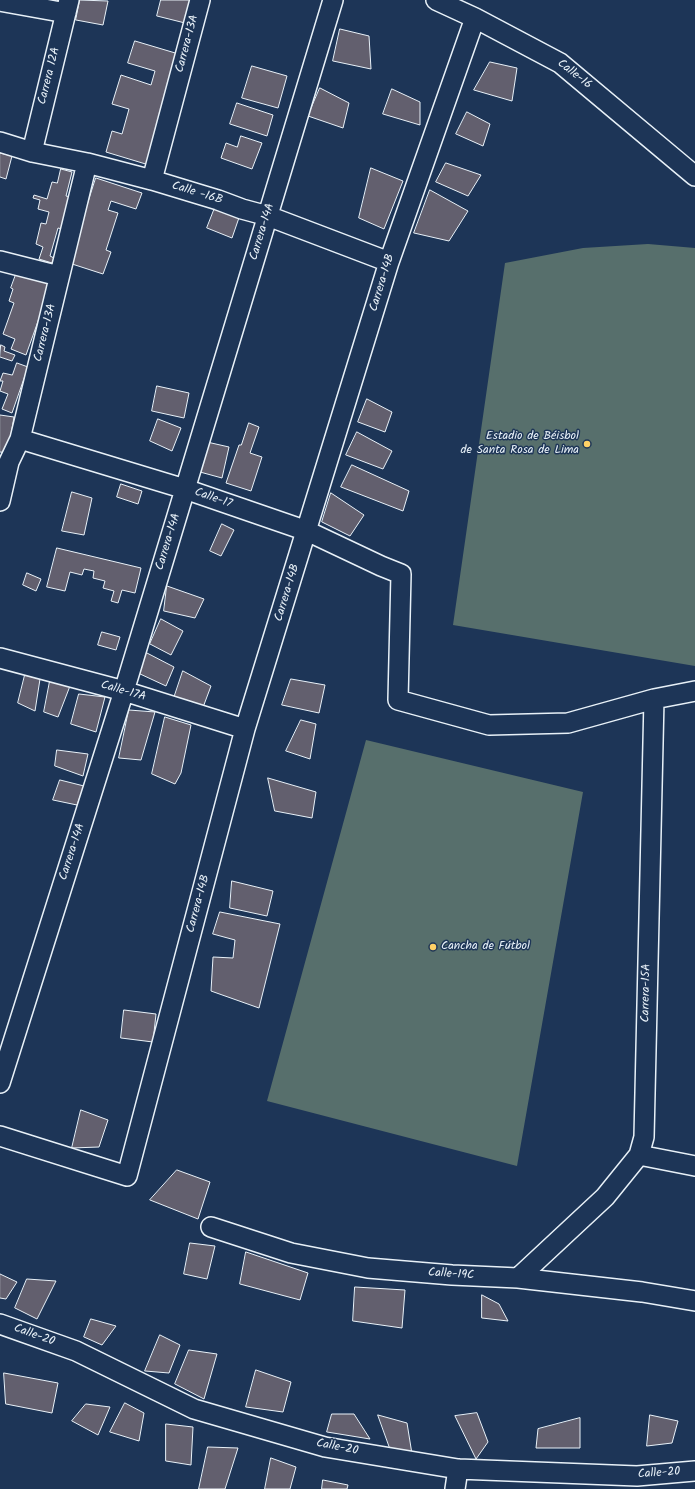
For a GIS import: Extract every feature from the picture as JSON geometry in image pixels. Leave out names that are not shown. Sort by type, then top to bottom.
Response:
[{"type":"street","name":"Carrera-13A","points":[[152,180],[200,0]]},
{"type":"street","name":"Carrera-14A","points":[[0,1083],[124,691],[333,0]]},
{"type":"street","name":"Calle-16","points":[[436,0],[475,18],[560,62],[695,176]]},
{"type":"street","points":[[0,1],[67,7]]},
{"type":"street","name":"Carrera 12A","points":[[32,152],[67,7]]},
{"type":"street","name":"Carrera-14B","points":[[0,1136],[126,1176],[245,729],[389,262],[475,18]]},
{"type":"street","name":"Calle -16B","points":[[0,142],[32,152],[87,163],[152,180],[218,200],[242,209],[268,216],[389,262]]},
{"type":"street","name":"Carrera-13A","points":[[0,501],[5,461],[20,439],[87,163]]},
{"type":"street","points":[[0,261],[59,276]]},
{"type":"street","name":"Calle-17","points":[[20,439],[185,489],[307,531],[401,574],[398,700],[489,726],[568,723],[654,699]]},
{"type":"street","name":"Calle-17A","points":[[0,658],[124,691],[245,729]]},
{"type":"street","points":[[654,699],[695,691]]},
{"type":"street","name":"Carrera-15A","points":[[518,1278],[605,1197],[639,1155],[644,1137],[654,699]]},
{"type":"street","points":[[639,1155],[695,1166]]},
{"type":"street","name":"Calle-19C","points":[[211,1227],[291,1253],[368,1268],[452,1275],[518,1278],[642,1292],[695,1301]]},
{"type":"street","name":"Calle-20","points":[[0,1324],[76,1351],[194,1408],[325,1447],[458,1469],[637,1476],[695,1471]]},
{"type":"street","points":[[455,1489],[458,1469]]},
{"type":"green space","name":"Estadio de Béisbol de Santa Rosa de Lima","points":[[648,244],[695,248],[695,666],[453,625],[505,263],[583,248]]},
{"type":"green space","name":"Cancha de Fútbol","points":[[366,740],[583,792],[517,1166],[267,1101]]},
{"type":"building","points":[[80,0],[108,1],[103,25],[76,20]]},
{"type":"building","points":[[161,0],[195,0],[189,24],[157,16]]},
{"type":"building","points":[[340,29],[369,36],[371,69],[333,61]]},
{"type":"building","points":[[135,41],[182,55],[149,165],[106,152],[112,131],[122,134],[129,109],[112,104],[121,75],[151,85],[155,71],[128,63]]},
{"type":"building","points":[[490,62],[517,68],[512,101],[474,90]]},
{"type":"building","points":[[252,66],[287,76],[278,108],[242,98]]},
{"type":"building","points":[[320,88],[349,103],[343,128],[308,116]]},
{"type":"building","points":[[392,89],[420,102],[420,125],[383,114]]},
{"type":"building","points":[[237,103],[273,115],[267,136],[230,124]]},
{"type":"building","points":[[467,112],[490,124],[483,146],[456,134]]},
{"type":"building","points":[[241,136],[262,143],[252,169],[221,158],[226,143],[237,147]]},
{"type":"building","points":[[0,153],[12,156],[6,179],[0,177]]},
{"type":"building","points":[[446,163],[481,175],[468,196],[436,182]]},
{"type":"building","points":[[371,168],[403,181],[384,229],[359,218]]},
{"type":"building","points":[[61,169],[72,172],[66,196],[71,197],[62,229],[58,228],[50,256],[54,258],[52,263],[39,259],[43,247],[36,244],[41,223],[46,224],[49,212],[38,209],[40,200],[33,198],[34,195],[47,199],[52,182],[57,183]]},
{"type":"building","points":[[96,178],[142,193],[136,209],[111,201],[108,210],[118,213],[106,250],[111,252],[103,274],[69,263]]},
{"type":"building","points":[[430,190],[468,211],[449,241],[414,233]]},
{"type":"building","points":[[218,200],[242,209],[232,238],[207,228]]},
{"type":"building","points":[[18,269],[52,282],[26,355],[11,349],[15,339],[3,334],[14,303],[9,301],[13,289],[11,288]]},
{"type":"building","points":[[1,345],[5,347],[4,351],[15,355],[12,361],[0,357]]},
{"type":"building","points":[[17,363],[28,367],[12,413],[2,409],[8,394],[0,391],[3,381],[0,381],[3,373],[12,375]]},
{"type":"building","points":[[157,386],[189,393],[184,418],[152,411]]},
{"type":"building","points":[[367,399],[392,412],[385,432],[358,422]]},
{"type":"building","points":[[0,415],[14,417],[8,453],[0,452]]},
{"type":"building","points":[[158,419],[181,428],[172,451],[150,441]]},
{"type":"building","points":[[249,423],[259,427],[250,453],[262,457],[251,491],[226,483],[239,445],[241,445]]},
{"type":"building","points":[[357,432],[392,451],[383,469],[346,455]]},
{"type":"building","points":[[207,442],[229,447],[222,478],[200,472]]},
{"type":"building","points":[[352,465],[409,491],[403,511],[341,487]]},
{"type":"building","points":[[121,484],[142,491],[138,504],[117,497]]},
{"type":"building","points":[[72,492],[92,498],[84,535],[62,531]]},
{"type":"building","points":[[331,493],[364,515],[350,536],[322,522]]},
{"type":"building","points":[[222,524],[234,530],[221,556],[210,551]]},
{"type":"building","points":[[57,548],[141,568],[135,593],[122,590],[118,603],[111,601],[114,591],[103,588],[105,581],[93,578],[94,571],[84,569],[82,575],[70,572],[65,591],[47,587]]},
{"type":"building","points":[[27,573],[41,579],[36,591],[23,585]]},
{"type":"building","points":[[167,586],[204,599],[195,618],[164,611]]},
{"type":"building","points":[[161,619],[183,631],[171,655],[150,644]]},
{"type":"building","points":[[102,632],[120,637],[116,650],[98,645]]},
{"type":"building","points":[[145,652],[174,667],[166,686],[138,673]]},
{"type":"building","points":[[183,671],[211,686],[202,710],[174,698]]},
{"type":"building","points":[[25,675],[40,679],[35,711],[18,703]]},
{"type":"building","points":[[291,679],[325,685],[319,713],[282,705]]},
{"type":"building","points":[[50,681],[70,686],[58,717],[44,712]]},
{"type":"building","points":[[79,694],[105,697],[96,732],[71,724]]},
{"type":"building","points":[[129,710],[155,712],[141,760],[119,758]]},
{"type":"building","points":[[165,717],[191,725],[181,773],[175,784],[152,774]]},
{"type":"building","points":[[301,720],[316,724],[310,759],[286,751]]},
{"type":"building","points":[[57,750],[88,754],[83,776],[55,766]]},
{"type":"building","points":[[268,778],[316,792],[312,818],[275,811]]},
{"type":"building","points":[[60,780],[84,786],[77,805],[53,800]]},
{"type":"building","points":[[232,881],[273,891],[267,916],[230,908]]},
{"type":"building","points":[[220,912],[280,924],[259,1008],[211,991],[213,957],[233,958],[235,940],[213,934]]},
{"type":"building","points":[[124,1010],[156,1014],[153,1042],[121,1038]]},
{"type":"building","points":[[81,1110],[108,1120],[99,1147],[72,1148]]},
{"type":"building","points":[[177,1170],[210,1182],[198,1219],[150,1200]]},
{"type":"building","points":[[190,1243],[215,1246],[207,1279],[184,1274]]},
{"type":"building","points":[[246,1252],[308,1273],[300,1300],[240,1284]]},
{"type":"building","points":[[0,1274],[17,1282],[6,1299],[0,1298]]},
{"type":"building","points":[[27,1279],[56,1281],[37,1319],[15,1308]]},
{"type":"building","points":[[355,1287],[405,1290],[402,1328],[353,1321]]},
{"type":"building","points":[[482,1295],[499,1304],[508,1321],[482,1318]]},
{"type":"building","points":[[91,1319],[116,1326],[102,1345],[84,1337]]},
{"type":"building","points":[[160,1335],[180,1345],[169,1373],[145,1371]]},
{"type":"building","points":[[189,1350],[217,1354],[204,1399],[175,1384]]},
{"type":"building","points":[[256,1370],[291,1382],[283,1412],[246,1407]]},
{"type":"building","points":[[4,1373],[58,1383],[52,1413],[6,1404]]},
{"type":"building","points":[[125,1403],[144,1413],[139,1441],[110,1432]]},
{"type":"building","points":[[86,1404],[110,1407],[98,1435],[72,1421]]},
{"type":"building","points":[[477,1413],[488,1442],[476,1459],[455,1416]]},
{"type":"building","points":[[332,1414],[354,1414],[370,1439],[327,1432]]},
{"type":"building","points":[[378,1415],[407,1423],[412,1454],[391,1451]]},
{"type":"building","points":[[650,1415],[678,1421],[672,1443],[647,1446]]},
{"type":"building","points":[[580,1418],[580,1448],[536,1448],[538,1429]]},
{"type":"building","points":[[166,1424],[193,1427],[191,1465],[166,1461]]},
{"type":"building","points":[[208,1447],[238,1448],[225,1489],[199,1489]]},
{"type":"building","points":[[271,1458],[296,1467],[290,1489],[265,1489]]},
{"type":"building","points":[[323,1480],[348,1485],[347,1489],[322,1489]]},
{"type":"place","name":"Estadio de Béisbol de Santa Rosa de Lima","points":[[587,444]]},
{"type":"place","name":"Cancha de Fútbol","points":[[433,947]]}]
